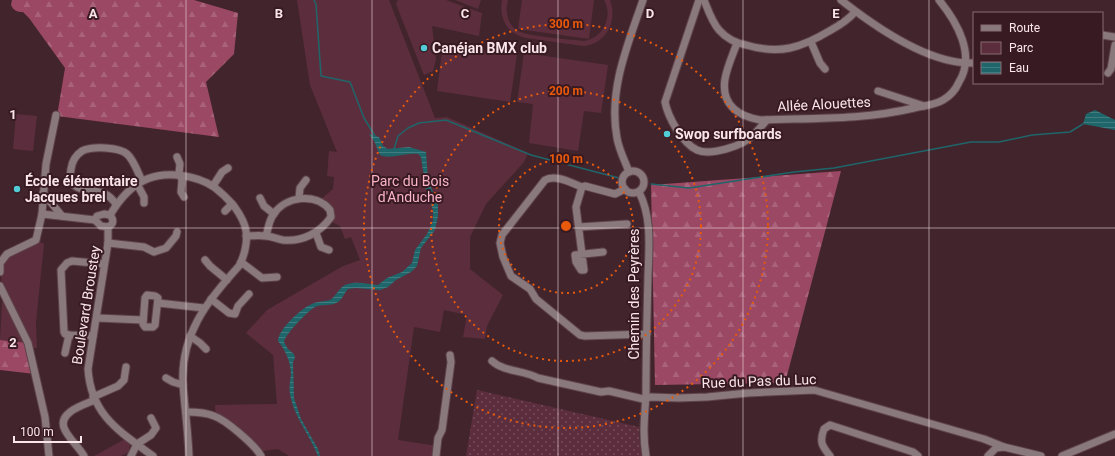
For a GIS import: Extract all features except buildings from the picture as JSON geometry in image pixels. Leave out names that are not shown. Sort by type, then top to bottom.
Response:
[{"type":"street","points":[[629,172],[617,138],[614,103],[621,67],[642,0]]},
{"type":"street","points":[[700,0],[665,102],[672,124],[694,148],[703,151],[722,150],[744,142],[753,136],[767,120]]},
{"type":"street","points":[[704,0],[719,30],[737,43],[756,48],[776,50],[791,48],[811,42],[850,18],[855,12]]},
{"type":"street","points":[[840,0],[855,12],[886,32],[929,54],[942,59],[970,63],[963,41],[952,18],[939,0]]},
{"type":"street","points":[[1103,35],[1115,37]]},
{"type":"street","points":[[811,42],[820,63],[825,69]]},
{"type":"street","name":"Allée Alouettes","points":[[737,43],[725,78],[725,92],[729,103],[737,112],[748,118],[767,120],[873,115],[924,106],[944,100],[956,89],[970,63]]},
{"type":"street","points":[[1108,72],[1111,69],[1115,45]]},
{"type":"street","points":[[878,91],[924,106]]},
{"type":"street","points":[[0,272],[0,264],[7,254],[36,240],[42,214],[46,164],[56,115]]},
{"type":"street","points":[[116,204],[106,194],[80,188],[73,184],[71,179],[71,170],[74,160],[79,154],[87,149],[101,148],[118,150],[126,153],[131,158],[140,183],[144,203]]},
{"type":"street","points":[[177,157],[180,164],[179,173],[181,176],[181,192],[184,197]]},
{"type":"street","points":[[213,186],[222,172],[228,168]]},
{"type":"street","points":[[629,172],[636,172],[640,174],[644,180],[643,187],[639,192],[630,192],[623,186],[623,180],[629,172]]},
{"type":"street","name":"Boulevard Broustey","points":[[110,215],[116,204],[129,190],[140,183],[162,175],[181,176],[195,179],[213,186],[226,197],[237,210],[244,226],[246,236],[241,262],[204,308],[190,336],[184,359],[183,385],[189,456]]},
{"type":"street","points":[[625,189],[615,194],[582,187],[556,178],[544,180],[501,237],[500,243],[510,273],[530,289],[536,299],[580,335],[647,334]]},
{"type":"street","points":[[299,198],[300,188],[306,180]]},
{"type":"street","points":[[582,187],[576,207],[582,254],[603,252]]},
{"type":"street","name":"Chemin des Peyrères","points":[[639,192],[645,212],[648,235],[646,398],[643,428],[646,456]]},
{"type":"street","points":[[43,193],[62,216]]},
{"type":"street","points":[[260,198],[264,206],[274,214]]},
{"type":"street","points":[[246,236],[266,236],[289,240],[304,238],[316,233],[329,220],[331,214],[330,210],[326,205],[318,201],[299,198],[287,203],[274,214],[266,236]]},
{"type":"street","points":[[225,211],[232,204]]},
{"type":"street","name":"Boulevard Broustey","points":[[42,214],[95,220],[101,226],[108,227],[112,225],[114,221],[110,215]]},
{"type":"street","name":"Boulevard Broustey","points":[[95,220],[97,216],[100,215],[110,215]]},
{"type":"street","points":[[579,227],[628,224]]},
{"type":"street","name":"Boulevard Broustey","points":[[108,227],[108,243],[88,369],[89,378],[94,398],[101,411],[110,421],[153,456]]},
{"type":"street","points":[[108,243],[144,247],[154,252],[166,248],[176,236],[177,232]]},
{"type":"street","points":[[316,233],[321,247],[329,250]]},
{"type":"street","points":[[205,260],[227,280]]},
{"type":"street","points":[[93,336],[69,335],[65,334],[64,332],[61,270],[72,261],[104,264]]},
{"type":"street","points":[[241,262],[262,278],[277,277]]},
{"type":"street","points":[[0,286],[28,343],[46,417],[49,456]]},
{"type":"street","points":[[211,299],[228,313],[235,314],[238,306],[248,294]]},
{"type":"street","points":[[147,295],[155,296],[158,298],[158,302],[155,325],[153,327],[145,327],[143,320],[145,298],[147,295]]},
{"type":"street","points":[[158,302],[204,308]]},
{"type":"street","points":[[96,318],[143,320]]},
{"type":"street","points":[[65,353],[69,335]]},
{"type":"street","points":[[190,336],[200,343],[206,350]]},
{"type":"street","points":[[436,456],[438,438],[442,430],[451,362],[450,355]]},
{"type":"street","name":"Rue du Pas du Luc","points":[[492,362],[497,366],[531,374],[538,378],[601,392],[609,391],[646,398],[707,397],[748,393],[814,390],[984,439],[987,442],[1004,447],[1041,456]]},
{"type":"street","points":[[84,456],[65,430],[63,424],[64,418],[69,413],[94,398],[118,386],[124,380],[126,367]]},
{"type":"street","points":[[166,378],[183,385]]},
{"type":"street","points":[[186,412],[200,412],[218,417],[250,442],[261,456]]},
{"type":"street","points":[[131,456],[137,444],[151,435],[156,428],[151,418]]},
{"type":"street","points":[[830,456],[822,446],[821,442],[825,427],[830,425],[913,452],[918,456]]},
{"type":"street","points":[[1062,456],[1115,434]]},
{"type":"street","points":[[987,442],[990,454]]},
{"type":"street","points":[[990,454],[996,448],[1004,447]]},
{"type":"green space","points":[[12,0],[194,0],[238,13],[234,54],[206,82],[219,137],[57,116],[65,68],[29,18],[23,12],[13,9],[11,5]]},
{"type":"green space","name":"Parc du Bois d'Anduche","points":[[297,0],[389,0],[435,118],[447,117],[528,153],[524,162],[486,204],[470,237],[470,269],[503,295],[487,326],[485,339],[463,337],[467,315],[444,310],[440,332],[414,327],[398,440],[437,446],[434,456],[289,456],[278,449],[255,452],[216,419],[215,405],[277,404],[273,355],[246,333],[267,310],[343,266],[360,260],[351,237],[345,239],[340,226],[330,221],[331,214],[321,199],[333,189],[334,177],[327,176],[329,151],[337,152],[310,85]]},
{"type":"green space","name":"Canéjan BMX club","points":[[398,0],[446,0],[482,13],[479,36],[432,26],[436,59],[433,71],[424,75],[396,4]]},
{"type":"green space","points":[[455,0],[481,0],[478,9]]},
{"type":"green space","points":[[502,0],[508,0],[507,16],[512,26],[520,32],[537,36],[583,41],[596,36],[601,32],[607,20],[608,13],[604,0],[610,0],[612,8],[611,23],[604,36],[591,45],[583,46],[526,38],[514,33],[506,25],[503,19],[501,7]]},
{"type":"green space","points":[[522,0],[594,0],[589,39],[518,29]]},
{"type":"green space","points":[[443,44],[517,55],[510,102],[437,91]]},
{"type":"green space","points":[[524,53],[608,65],[601,113],[584,111],[578,151],[529,143],[533,104],[517,102]]},
{"type":"green space","points":[[16,114],[37,116],[33,151],[13,149]]},
{"type":"green space","points":[[841,171],[785,383],[655,385],[651,185]]},
{"type":"green space","points":[[36,240],[44,244],[36,322],[37,348],[29,348],[27,343],[0,340],[2,302],[6,301],[1,275],[4,257]]},
{"type":"green space","points":[[0,340],[28,343],[35,374],[0,370]]},
{"type":"green space","points":[[477,390],[639,427],[642,456],[466,456]]},
{"type":"green space","points":[[125,439],[130,443],[129,452],[121,456],[94,456]]},
{"type":"water","points":[[1095,110],[1115,120],[1115,130],[1083,124],[1086,114]]},
{"type":"water","points":[[369,134],[379,137],[383,146],[388,149],[409,147],[426,152],[428,180],[438,204],[438,216],[435,230],[421,248],[417,266],[411,272],[396,280],[388,287],[380,290],[356,288],[348,289],[338,302],[315,307],[297,323],[284,342],[288,349],[294,354],[295,358],[293,362],[294,398],[301,419],[318,449],[320,456],[318,456],[292,402],[290,392],[290,366],[286,353],[278,341],[279,336],[291,320],[307,306],[330,300],[345,285],[359,283],[378,285],[387,278],[402,272],[412,263],[415,250],[427,234],[433,221],[433,210],[426,190],[421,157],[418,154],[388,157],[380,155]]},
{"type":"waterway","points":[[314,0],[316,4],[321,76],[350,82],[364,118],[375,136]]},
{"type":"waterway","points":[[395,149],[398,136],[408,128],[419,123],[446,120],[531,155],[619,178]]},
{"type":"waterway","points":[[651,184],[689,188],[794,172],[834,168],[971,142],[999,142],[1032,135],[1070,132],[1083,124]]},
{"type":"place","name":"Canéjan BMX club","points":[[424,48]]},
{"type":"place","name":"Swop surfboards","points":[[667,134]]},
{"type":"place","name":"École élémentaire Jacques brel","points":[[17,189]]}]
